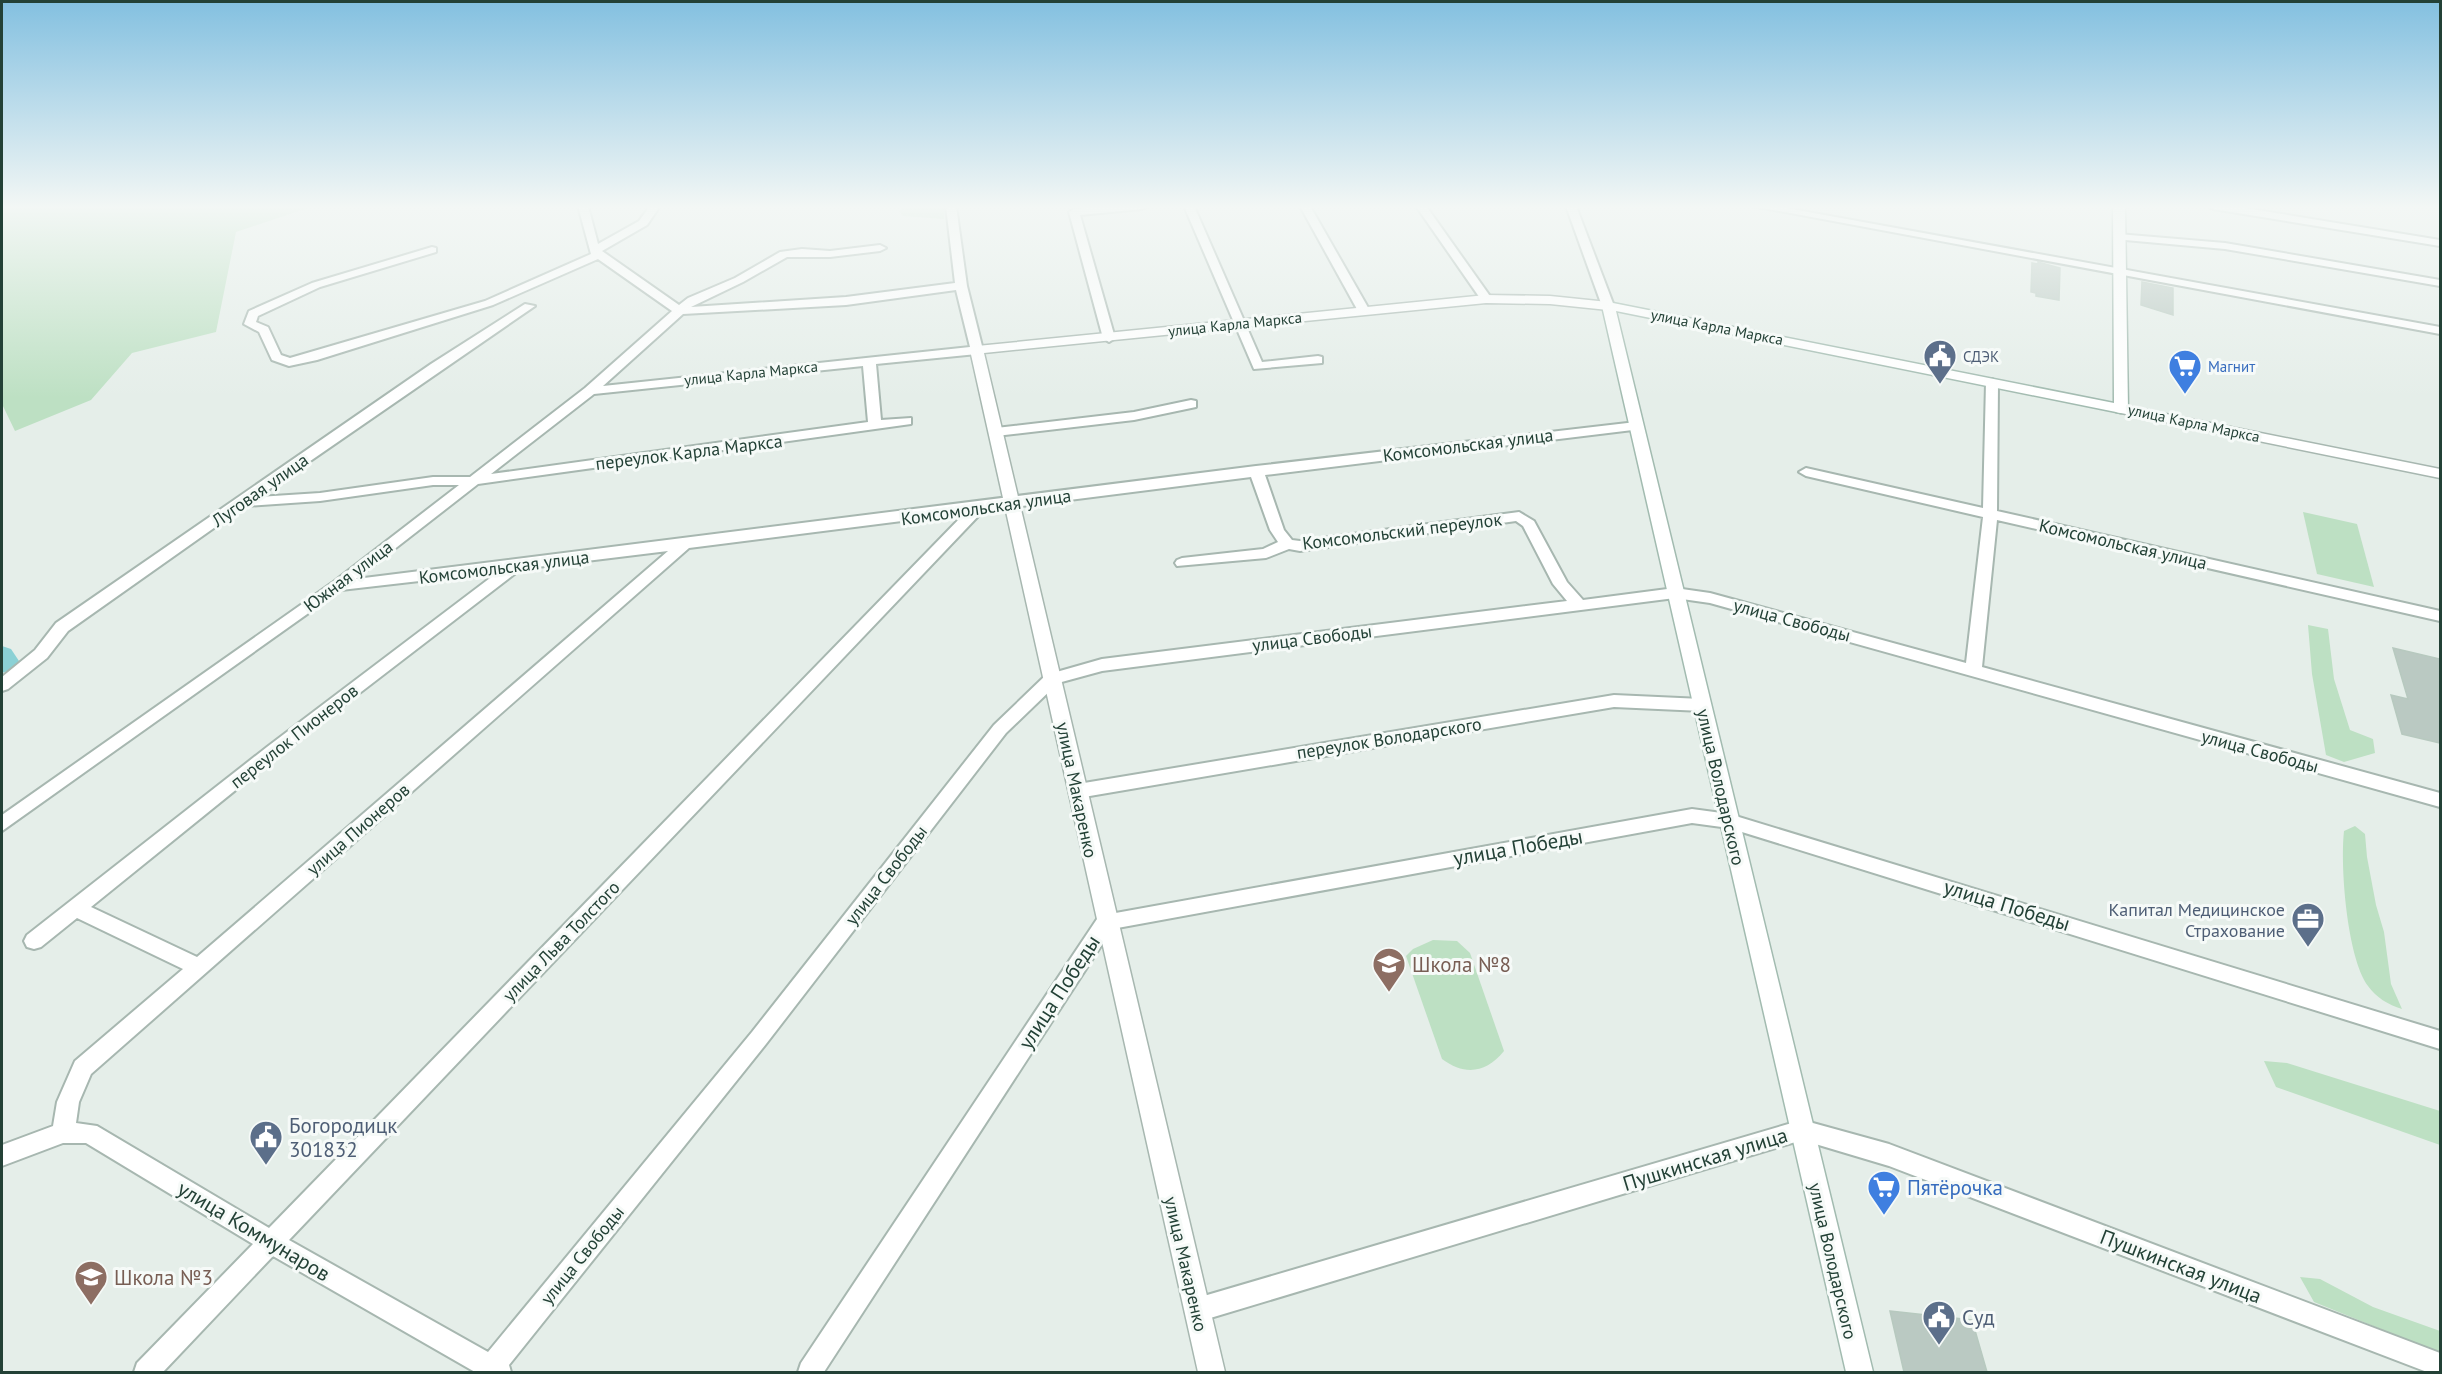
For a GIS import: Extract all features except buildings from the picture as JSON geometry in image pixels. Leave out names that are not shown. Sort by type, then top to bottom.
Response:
[{"type":"main road","points":[[2118,272],[2121,409]]},
{"type":"main road","name":"улица Карла Маркса","points":[[977,350],[1486,299],[1550,300],[1608,306],[2440,474]]},
{"type":"main road","name":"улица Володарского","points":[[1608,306],[1859,1372]]},
{"type":"main road","name":"улица Макаренко","points":[[977,350],[1106,922],[1211,1372]]},
{"type":"street","points":[[365,270],[316,285],[253,314],[250,324],[264,330],[276,357],[289,362],[403,331],[489,303],[560,270]]},
{"type":"street","points":[[620,270],[667,304],[681,311],[846,301],[929,288],[961,286]]},
{"type":"street","name":"Южная улица","points":[[2,824],[337,586],[471,480],[590,391],[692,300],[715,292],[755,270]]},
{"type":"street","name":"улица Макаренко","points":[[959,270],[977,350]]},
{"type":"street","points":[[1090,270],[1109,338]]},
{"type":"street","points":[[1218,270],[1242,323],[1244,338],[1258,366],[1318,360]]},
{"type":"street","points":[[1341,270],[1364,311]]},
{"type":"street","points":[[1466,270],[1486,299]]},
{"type":"street","name":"улица Володарского","points":[[1595,270],[1608,306]]},
{"type":"street","points":[[2109,270],[2440,332]]},
{"type":"street","points":[[2365,270],[2440,283]]},
{"type":"street","name":"Луговая улица","points":[[2,685],[41,654],[62,627],[435,367],[528,306]]},
{"type":"street","name":"улица Карла Маркса","points":[[590,391],[977,350]]},
{"type":"street","points":[[869,360],[875,426]]},
{"type":"street","points":[[1973,671],[1990,514],[1992,383]]},
{"type":"street","points":[[996,432],[1134,416],[1191,404]]},
{"type":"street","name":"переулок Карла Маркса","points":[[243,502],[320,497],[433,481],[471,480],[906,421]]},
{"type":"street","name":"Комсомольская улица","points":[[337,586],[977,509],[1256,470],[1636,426]]},
{"type":"street","points":[[1256,470],[1276,530],[1287,544]]},
{"type":"street","name":"Комсомольская улица","points":[[1806,472],[2440,616]]},
{"type":"street","name":"улица Льва Толстого","points":[[146,1372],[977,509]]},
{"type":"street","name":"Комсомольский переулок","points":[[1182,563],[1266,553],[1287,544],[1300,546],[1519,516],[1529,524],[1561,584],[1576,603]]},
{"type":"street","name":"улица Пионеров","points":[[63,1133],[68,1102],[83,1068],[684,545]]},
{"type":"street","name":"переулок Пионеров","points":[[34,942],[273,751],[516,566]]},
{"type":"street","name":"улица Свободы","points":[[492,1371],[759,1038],[1000,729],[1052,679],[1102,665],[1576,603],[1675,593],[1710,598],[2440,800]]},
{"type":"street","name":"переулок Володарского","points":[[1078,791],[1614,701],[1702,705]]},
{"type":"street","name":"улица Победы","points":[[810,1372],[1106,922],[1692,816],[1729,821],[2440,1040]]},
{"type":"street","points":[[75,908],[199,967]]},
{"type":"street","name":"Пушкинская улица","points":[[1197,1310],[1802,1130],[1889,1155],[2440,1365]]},
{"type":"street","name":"улица Коммунаров","points":[[2,1155],[63,1133],[89,1133],[492,1371]]},
{"type":"green space","points":[[2,270],[228,270],[216,332],[132,353],[91,400],[15,431],[2,404]]},
{"type":"green space","points":[[2303,512],[2357,524],[2374,587],[2317,574]]},
{"type":"green space","points":[[2308,625],[2328,629],[2334,679],[2350,730],[2373,739],[2375,753],[2344,762],[2326,755],[2312,674]]},
{"type":"green space","points":[[2355,826],[2365,834],[2376,905],[2384,932],[2391,984],[2402,1009],[2383,1000],[2371,990],[2361,972],[2355,954],[2344,888],[2343,847],[2344,831]]},
{"type":"green space","points":[[1433,940],[1457,941],[1470,953],[1504,1051],[1483,1068],[1467,1070],[1442,1059],[1406,956],[1413,949]]},
{"type":"green space","points":[[2264,1061],[2287,1063],[2440,1111],[2440,1145],[2276,1087]]},
{"type":"green space","points":[[2300,1277],[2320,1279],[2373,1307],[2440,1331],[2440,1353],[2314,1302]]},
{"type":"waterway","points":[[2,655],[6,661],[2,664]]},
{"type":"place","name":"СДЭК","points":[[1940,385]]},
{"type":"place","name":"Магнит","points":[[2185,395]]},
{"type":"place","name":"Капитал Медицинское Страхование","points":[[2308,948]]},
{"type":"place","name":"Школа №8","points":[[1389,993]]},
{"type":"place","name":"Богородицк 301832","points":[[266,1166]]},
{"type":"place","name":"Пятёрочка","points":[[1884,1216]]},
{"type":"place","name":"Школа №3","points":[[91,1306]]},
{"type":"place","name":"Суд","points":[[1939,1346]]}]
